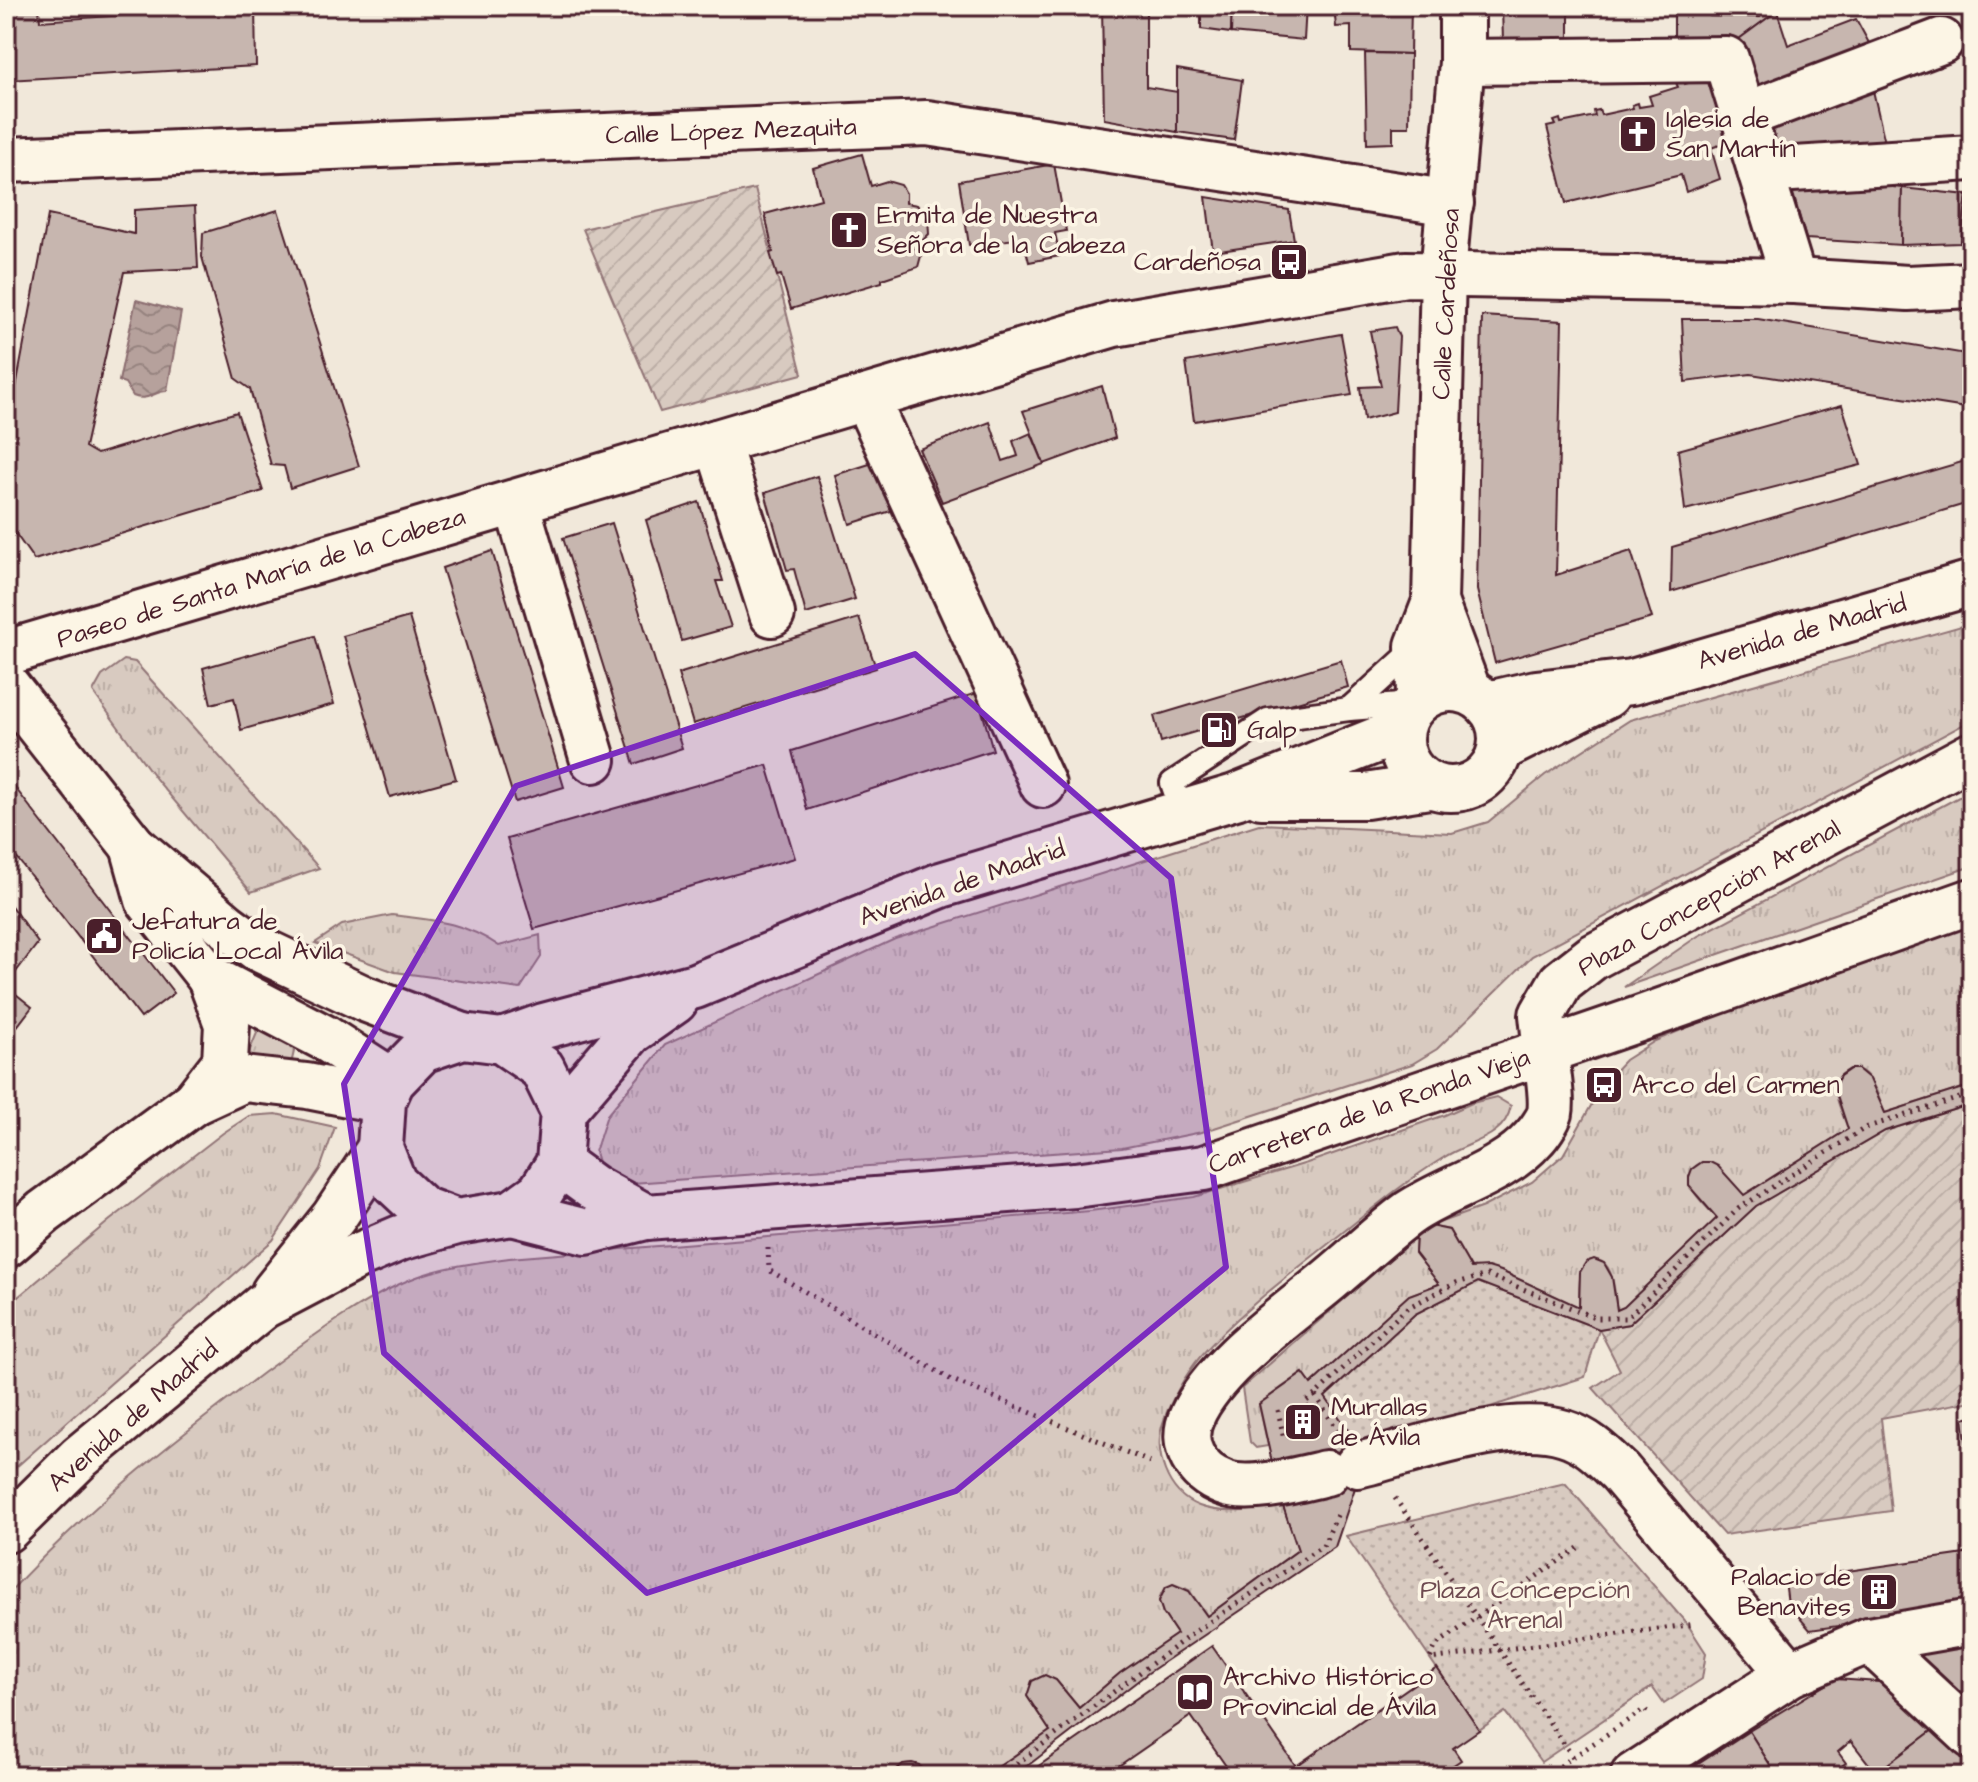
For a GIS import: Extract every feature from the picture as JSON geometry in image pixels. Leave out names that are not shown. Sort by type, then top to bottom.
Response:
[{"type":"main road","name":"Calle Cardeñosa","points":[[1411,711],[1418,646],[1435,602],[1443,273],[1462,62],[1462,6]]},
{"type":"main road","points":[[1743,116],[1941,41]]},
{"type":"main road","points":[[1462,62],[1726,59],[1794,281]]},
{"type":"main road","name":"Calle López Mezquita","points":[[6,160],[927,123],[1451,203]]},
{"type":"main road","points":[[1760,171],[1972,158]]},
{"type":"main road","name":"Paseo de Santa María de la Cabeza","points":[[6,653],[1114,324],[1406,274],[1794,281],[1908,288],[1972,285]]},
{"type":"main road","name":"Paseo de Santa María de la Cabeza","points":[[1908,288],[1972,301]]},
{"type":"main road","points":[[866,398],[1043,785]]},
{"type":"main road","points":[[717,442],[772,614]]},
{"type":"main road","points":[[516,502],[593,760]]},
{"type":"main road","name":"Avenida de Madrid","points":[[1478,697],[1632,682],[1972,583]]},
{"type":"main road","name":"Calle Cardeñosa","points":[[1435,602],[1478,697]]},
{"type":"main road","name":"Avenida de Madrid","points":[[1502,748],[1632,682]]},
{"type":"main road","points":[[6,685],[133,846],[257,948],[365,999],[482,1039],[542,1068],[563,1111],[559,1163],[540,1193],[512,1213],[457,1222],[422,1209],[394,1183],[380,1148],[387,1091],[422,1050],[482,1039]]},
{"type":"main road","points":[[1447,687],[1478,697],[1500,724],[1502,748],[1487,775],[1460,790],[1429,786],[1405,763],[1411,711],[1447,687]]},
{"type":"main road","name":"Avenida de Madrid","points":[[482,1039],[695,986],[941,885],[1235,797],[1411,711]]},
{"type":"main road","name":"Plaza Concepción Arenal","points":[[1790,1674],[1620,1472],[1592,1445],[1565,1433],[1533,1427],[1496,1430],[1340,1470],[1271,1484],[1230,1486],[1212,1479],[1196,1466],[1189,1450],[1188,1431],[1191,1418],[1205,1393],[1244,1352],[1410,1213],[1500,1165],[1534,1139],[1550,1114],[1542,1015],[1561,982],[1593,957],[1972,755]]},
{"type":"main road","name":"Avenida de Madrid","points":[[1235,797],[1366,796],[1429,786]]},
{"type":"main road","points":[[133,846],[148,900],[210,978],[227,1024],[225,1062],[194,1102]]},
{"type":"main road","name":"Carretera de la Ronda Vieja","points":[[512,1213],[586,1232],[646,1217],[1075,1185],[1204,1168],[1546,1052],[1972,901]]},
{"type":"main road","points":[[210,978],[325,1038],[387,1091]]},
{"type":"main road","name":"Avenida de Madrid","points":[[563,1111],[631,1032],[695,986]]},
{"type":"main road","points":[[6,1245],[44,1212],[194,1102],[244,1079],[387,1091]]},
{"type":"main road","name":"Avenida de Madrid","points":[[263,1306],[334,1217],[380,1148]]},
{"type":"main road","points":[[559,1163],[592,1187],[646,1217]]},
{"type":"main road","name":"Avenida de Madrid","points":[[6,1530],[80,1457],[263,1306],[360,1255],[400,1238],[457,1222]]},
{"type":"main road","points":[[1642,1773],[1790,1674],[1869,1640],[1972,1622]]},
{"type":"main road","points":[[1869,1640],[1972,1736]]},
{"type":"lane","points":[[1349,709],[1418,646]]},
{"type":"lane","points":[[1182,812],[1172,783],[1268,720],[1349,709],[1411,711]]},
{"type":"path","points":[[1305,1402],[1407,1308],[1456,1283],[1487,1275],[1597,1318],[1627,1318],[1738,1209],[1750,1201],[1865,1128],[1972,1094]]},
{"type":"path","points":[[768,1237],[769,1270],[950,1379],[1164,1468]]},
{"type":"path","points":[[996,1776],[1196,1631],[1323,1546],[1340,1470],[1315,1395]]},
{"type":"path","points":[[1278,1410],[1287,1453]]},
{"type":"path","points":[[1410,1521],[1573,1757],[1556,1769],[1561,1776]]},
{"type":"path","points":[[1578,1548],[1436,1645],[1430,1659],[1705,1623]]},
{"type":"highlighted area","points":[[915,654],[1171,878],[1226,1267],[956,1491],[647,1593],[384,1353],[344,1084],[516,786]]},
{"type":"green space","points":[[755,189],[802,374],[660,412],[583,229]]},
{"type":"green space","points":[[1972,623],[1972,720],[1532,956],[1437,1049],[1412,1064],[1202,1132],[1122,1148],[632,1183],[601,1172],[595,1152],[607,1115],[665,1045],[895,939],[1259,824],[1452,833],[1488,822],[1545,775],[1630,720]]},
{"type":"green space","points":[[124,660],[135,662],[319,868],[251,892],[156,779],[93,692],[102,676]]},
{"type":"green space","points":[[1972,790],[1972,866],[1624,987],[1698,936]]},
{"type":"green space","points":[[392,915],[461,927],[499,946],[540,935],[541,957],[520,989],[395,972],[315,943],[342,925]]},
{"type":"green space","points":[[1972,925],[1972,1085],[1885,1113],[1867,1076],[1855,1069],[1847,1071],[1838,1079],[1836,1090],[1848,1129],[1744,1195],[1702,1162],[1693,1168],[1690,1183],[1698,1198],[1717,1218],[1624,1307],[1617,1310],[1612,1276],[1607,1266],[1599,1261],[1590,1261],[1582,1270],[1579,1307],[1501,1271],[1471,1268],[1449,1230],[1430,1226],[1483,1207],[1532,1182],[1563,1155],[1605,1081],[1625,1060],[1655,1041],[1705,1020]]},
{"type":"green space","points":[[252,1020],[297,1039],[291,1064],[244,1064],[257,1033]]},
{"type":"green space","points":[[1496,1097],[1511,1106],[1501,1126],[1412,1178],[1260,1298],[1200,1357],[1179,1387],[1167,1412],[1161,1432],[1161,1458],[1178,1492],[1199,1506],[1220,1511],[1283,1506],[1298,1550],[1207,1616],[1189,1590],[1173,1584],[1161,1594],[1159,1601],[1177,1634],[1120,1673],[1079,1708],[1056,1680],[1045,1675],[1032,1681],[1027,1696],[1050,1731],[985,1776],[930,1776],[916,1765],[906,1764],[894,1776],[6,1776],[6,1596],[97,1506],[163,1451],[318,1333],[395,1286],[461,1265],[509,1258],[1090,1211],[1194,1197],[1307,1163]]},
{"type":"green space","points":[[1972,1104],[1972,1401],[1881,1418],[1891,1511],[1724,1535],[1593,1388],[1620,1370],[1599,1329],[1629,1324],[1756,1206],[1885,1131]]},
{"type":"green space","points":[[276,1114],[335,1127],[320,1169],[273,1240],[6,1476],[6,1307],[109,1221],[223,1133],[249,1116]]},
{"type":"green space","points":[[1416,1236],[1415,1253],[1439,1284],[1409,1295],[1311,1384],[1302,1373],[1259,1404],[1268,1446],[1256,1448],[1250,1442],[1242,1388]]},
{"type":"green space","points":[[1478,1282],[1599,1329],[1585,1377],[1357,1449],[1356,1441],[1325,1397],[1415,1314]]},
{"type":"green space","name":"Plaza Concepción Arenal","points":[[1565,1483],[1688,1625],[1706,1653],[1702,1679],[1664,1704],[1652,1687],[1541,1762],[1505,1712],[1479,1730],[1346,1536]]},
{"type":"water","points":[[136,300],[181,312],[167,391],[143,398],[133,396],[125,383],[119,381]]},
{"type":"building","points":[[39,6],[40,21],[255,6],[256,66],[7,80],[6,10]]},
{"type":"building","points":[[1102,6],[1146,6],[1146,87],[1178,92],[1177,132],[1104,119]]},
{"type":"building","points":[[1201,6],[1232,6],[1231,33],[1201,29]]},
{"type":"building","points":[[1232,6],[1306,6],[1304,40],[1231,33]]},
{"type":"building","points":[[1334,6],[1411,7],[1410,54],[1351,52],[1351,26],[1336,27]]},
{"type":"building","points":[[1502,6],[1569,6],[1569,37],[1559,38],[1560,41],[1503,41]]},
{"type":"building","points":[[1674,6],[1710,6],[1710,16],[1760,17],[1761,6],[1784,6],[1739,39],[1674,39]]},
{"type":"building","points":[[1777,11],[1788,45],[1856,19],[1876,56],[1761,99],[1739,39]]},
{"type":"building","points":[[1365,53],[1410,54],[1409,127],[1393,127],[1393,143],[1367,144]]},
{"type":"building","points":[[1177,69],[1242,80],[1234,140],[1177,132]]},
{"type":"building","name":"Iglesia de San Martín","points":[[1710,77],[1731,141],[1711,148],[1720,179],[1686,192],[1681,175],[1566,203],[1547,127],[1556,125],[1554,121],[1560,119],[1561,123],[1595,116],[1594,111],[1599,110],[1601,115],[1633,108],[1632,105],[1638,103],[1639,107],[1652,105],[1649,96],[1678,87],[1676,83],[1684,81],[1685,84]]},
{"type":"building","points":[[1872,86],[1885,143],[1781,157],[1765,118]]},
{"type":"building","name":"Ermita de Nuestra Señora de la Cabeza","points":[[862,154],[871,186],[887,181],[901,185],[906,193],[906,203],[917,205],[928,217],[929,234],[915,248],[921,256],[918,267],[882,279],[882,282],[791,309],[781,275],[777,276],[770,253],[773,252],[765,214],[821,199],[813,168]]},
{"type":"building","points":[[1054,164],[1066,231],[1055,233],[1060,256],[1029,262],[1023,238],[969,245],[959,181]]},
{"type":"building","points":[[1788,176],[1902,188],[1901,245],[1806,239]]},
{"type":"building","points":[[1902,188],[1967,195],[1961,243],[1901,245]]},
{"type":"building","points":[[1967,195],[1972,195],[1972,245],[1961,243]]},
{"type":"building","points":[[1206,197],[1289,210],[1294,240],[1213,252]]},
{"type":"building","points":[[195,206],[198,268],[124,272],[85,447],[97,454],[237,412],[263,491],[34,560],[6,520],[6,441],[48,215],[134,234],[134,210]]},
{"type":"building","points":[[278,210],[359,466],[290,488],[284,466],[271,465],[250,389],[236,379],[202,257],[203,233]]},
{"type":"building","points":[[1482,316],[1562,321],[1556,575],[1631,551],[1652,618],[1495,663],[1477,590]]},
{"type":"building","points":[[1682,319],[1758,319],[1972,355],[1972,409],[1751,374],[1685,382]]},
{"type":"building","points":[[1395,327],[1399,337],[1395,412],[1364,420],[1360,387],[1381,386],[1370,331]]},
{"type":"building","points":[[1341,334],[1352,395],[1194,421],[1186,362]]},
{"type":"building","points":[[1102,386],[1115,438],[1044,464],[1023,411]]},
{"type":"building","points":[[1842,405],[1861,465],[1685,510],[1678,450]]},
{"type":"building","points":[[990,422],[1003,461],[1018,456],[1013,441],[1031,433],[1044,464],[942,502],[919,449]]},
{"type":"building","points":[[1972,459],[1972,502],[1671,592],[1672,547]]},
{"type":"building","points":[[879,461],[897,509],[850,524],[835,475]]},
{"type":"building","points":[[817,476],[855,599],[806,614],[794,569],[787,570],[765,493]]},
{"type":"building","points":[[699,502],[723,581],[716,581],[731,627],[682,641],[646,520]]},
{"type":"building","points":[[612,523],[682,748],[634,764],[563,538]]},
{"type":"building","points":[[492,551],[564,787],[515,802],[442,568]]},
{"type":"building","points":[[409,617],[456,779],[390,797],[343,636]]},
{"type":"building","points":[[859,618],[876,668],[693,724],[678,674]]},
{"type":"building","points":[[315,636],[334,704],[241,730],[234,698],[211,704],[203,668]]},
{"type":"building","points":[[1341,660],[1348,687],[1161,742],[1154,716]]},
{"type":"building","points":[[977,693],[993,750],[807,810],[792,751]]},
{"type":"building","points":[[767,765],[795,858],[534,929],[507,839]]},
{"type":"building","name":"Jefatura de Policía Local Ávila","points":[[6,776],[174,993],[141,1018],[6,844]]},
{"type":"building","points":[[6,899],[38,943],[6,985]]},
{"type":"building","points":[[6,986],[32,1007],[6,1041]]},
{"type":"building","name":"Murallas de Ávila","points":[[1850,1069],[1858,1069],[1870,1079],[1885,1113],[1972,1085],[1972,1104],[1885,1131],[1756,1206],[1629,1324],[1599,1329],[1478,1282],[1415,1314],[1325,1397],[1356,1441],[1358,1465],[1358,1479],[1335,1547],[1148,1673],[1030,1764],[1009,1776],[985,1776],[1050,1731],[1027,1696],[1032,1681],[1045,1675],[1056,1680],[1079,1708],[1120,1673],[1177,1634],[1159,1601],[1166,1587],[1173,1584],[1189,1591],[1207,1616],[1298,1550],[1283,1506],[1328,1489],[1273,1467],[1259,1404],[1303,1373],[1311,1384],[1409,1295],[1439,1284],[1415,1253],[1416,1236],[1422,1231],[1430,1226],[1449,1230],[1471,1268],[1488,1267],[1501,1271],[1579,1307],[1580,1272],[1586,1262],[1594,1259],[1604,1263],[1612,1277],[1617,1310],[1624,1307],[1717,1218],[1689,1186],[1692,1169],[1702,1162],[1718,1166],[1744,1195],[1848,1129],[1836,1083]]},
{"type":"building","points":[[1972,1417],[1972,1484],[1963,1419]]},
{"type":"building","name":"Palacio de Benavites","points":[[1972,1553],[1972,1607],[1810,1630],[1788,1604],[1785,1580]]},
{"type":"building","points":[[1972,1638],[1972,1717],[1907,1652]]},
{"type":"building","name":"Archivo Histórico Provincial de Ávila","points":[[1212,1646],[1296,1766],[1437,1668],[1479,1730],[1453,1748],[1461,1760],[1437,1776],[1233,1776],[1191,1716],[1104,1776],[1033,1776],[1030,1772]]},
{"type":"building","points":[[1835,1679],[1894,1683],[1937,1727],[1876,1773],[1851,1741],[1838,1752],[1846,1763],[1826,1776],[1777,1776],[1749,1731]]},
{"type":"building","points":[[1937,1727],[1972,1762],[1972,1776],[1879,1776],[1876,1773]]},
{"type":"building","points":[[1749,1731],[1777,1776],[1680,1776]]},
{"type":"building","points":[[903,1764],[919,1765],[930,1776],[894,1776]]},
{"type":"place","name":"Iglesia de San Martín","points":[[1638,134]]},
{"type":"place","name":"Ermita de Nuestra Señora de la Cabeza","points":[[849,230]]},
{"type":"place","name":"Cardeñosa","points":[[1289,262]]},
{"type":"place","name":"Galp","points":[[1219,730]]},
{"type":"place","name":"Jefatura de Policía Local Ávila","points":[[104,936]]},
{"type":"place","name":"Arco del Carmen","points":[[1604,1085]]},
{"type":"place","name":"Murallas de Ávila","points":[[1303,1422]]},
{"type":"place","name":"Palacio de Benavites","points":[[1879,1592]]},
{"type":"place","name":"Archivo Histórico Provincial de Ávila","points":[[1195,1692]]}]
